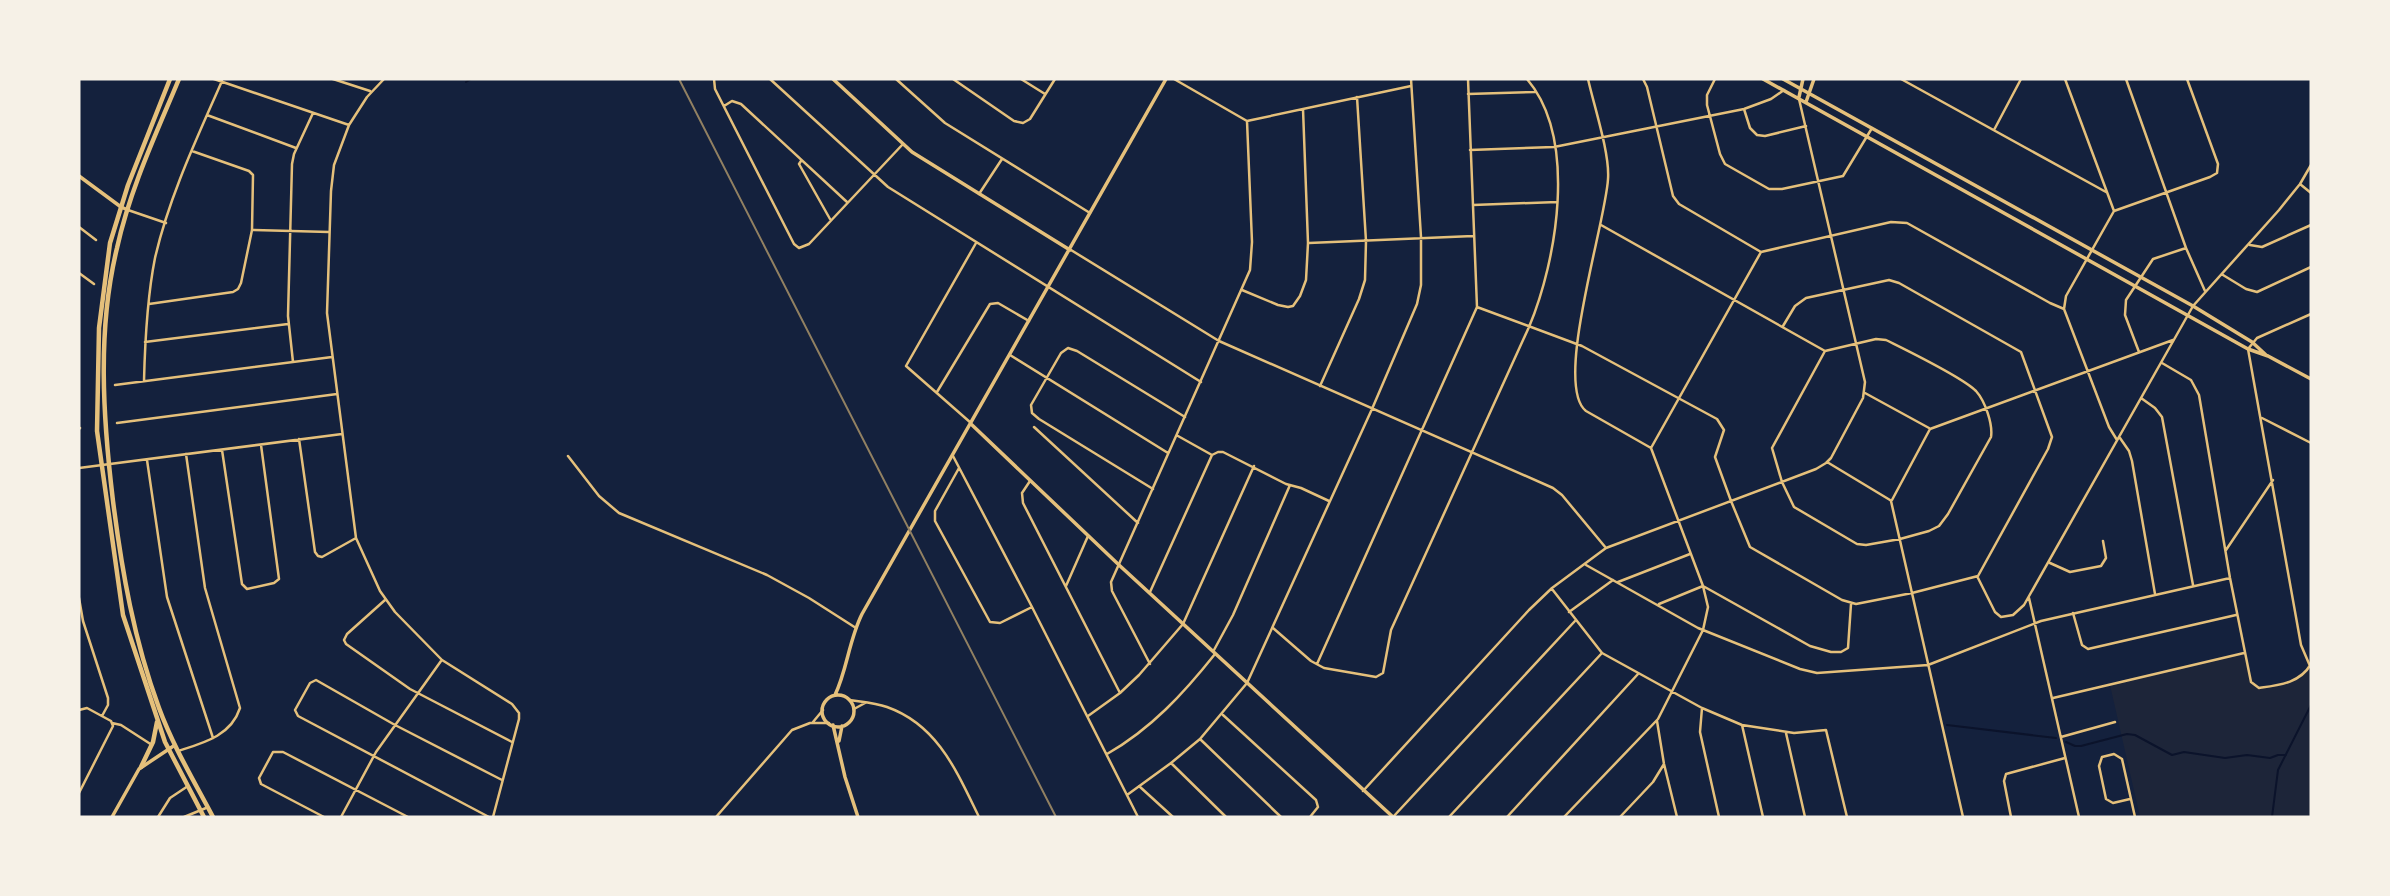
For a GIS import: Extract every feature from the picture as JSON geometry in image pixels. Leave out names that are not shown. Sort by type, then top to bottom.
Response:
[{"type":"main road","points":[[170,79],[121,207],[108,253],[99,328],[96,415],[100,465],[121,607],[168,749],[204,817]]},
{"type":"main road","points":[[179,79],[146,156],[116,250],[106,336],[104,424],[128,606],[159,708],[213,817]]},
{"type":"main road","points":[[141,767],[152,745],[157,720]]},
{"type":"street","points":[[214,79],[349,125]]},
{"type":"street","points":[[333,79],[371,92]]},
{"type":"street","points":[[384,79],[371,92],[349,125],[334,165],[329,232],[327,313],[356,538],[385,600],[442,660],[512,704],[519,713],[519,719],[513,742],[502,780],[491,817],[298,716],[295,712],[311,682],[315,680],[502,780]]},
{"type":"street","points":[[714,79],[715,89],[795,245],[803,248],[903,144]]},
{"type":"street","points":[[770,79],[894,192],[1201,382]]},
{"type":"street","points":[[833,79],[926,162],[1219,341],[1558,492],[1606,548]]},
{"type":"street","points":[[896,79],[939,119],[1090,213]]},
{"type":"street","points":[[953,79],[1014,121],[1023,123],[1028,121],[1055,79]]},
{"type":"street","points":[[1021,79],[1045,94]]},
{"type":"street","points":[[716,817],[789,733],[816,720],[827,700],[835,695],[856,628],[1166,79]]},
{"type":"street","points":[[1174,79],[1247,121],[1411,86]]},
{"type":"street","points":[[1127,795],[1200,739],[1247,682],[1372,409],[1420,294],[1421,237],[1411,79]]},
{"type":"street","points":[[1317,664],[1477,307],[1468,79]]},
{"type":"street","points":[[1273,628],[1317,664],[1331,670],[1372,677],[1383,674],[1391,630],[1529,327],[1541,299],[1551,261],[1558,202],[1554,147],[1545,110],[1537,92],[1527,79]]},
{"type":"street","points":[[1564,817],[1658,719],[1703,630],[1708,607],[1703,586],[1651,448],[1582,408],[1576,392],[1577,344],[1609,178],[1588,79]]},
{"type":"street","points":[[1643,79],[1676,201],[1761,252],[1902,221],[2064,309]]},
{"type":"street","points":[[1714,79],[1707,96],[1709,115],[1722,160],[1769,189],[1782,189],[1843,176],[1872,128]]},
{"type":"street","points":[[1763,79],[2248,349],[2268,356],[2311,379]]},
{"type":"street","points":[[1783,79],[2193,306],[2252,342],[2268,356]]},
{"type":"street","points":[[1363,791],[1529,610],[1606,548],[1782,482],[1827,462],[1865,393],[1865,383],[1799,98],[1803,79]]},
{"type":"street","points":[[1804,115],[1808,93],[1815,79]]},
{"type":"street","points":[[1904,79],[2106,192]]},
{"type":"street","points":[[1994,130],[2021,79]]},
{"type":"street","points":[[2065,79],[2114,211]]},
{"type":"street","points":[[2126,79],[2186,248],[2205,291]]},
{"type":"street","points":[[2155,594],[2129,451],[2109,428],[2064,309],[2066,296],[2114,211],[2217,173],[2218,164],[2187,79]]},
{"type":"street","points":[[144,381],[145,342],[155,261],[192,152],[222,81]]},
{"type":"street","points":[[1470,150],[1554,147],[1744,109],[1771,99],[1784,90]]},
{"type":"street","points":[[1468,94],[1537,92]]},
{"type":"street","points":[[1320,386],[1362,292],[1365,279],[1366,241],[1357,97]]},
{"type":"street","points":[[724,106],[732,101],[741,104],[847,202]]},
{"type":"street","points":[[1242,290],[1288,307],[1293,306],[1300,296],[1306,280],[1308,243],[1303,109]]},
{"type":"street","points":[[1744,109],[1751,128],[1757,135],[1765,136],[1806,126]]},
{"type":"street","points":[[293,362],[288,324],[292,164],[313,113]]},
{"type":"street","points":[[207,115],[297,148]]},
{"type":"street","points":[[1150,664],[1111,588],[1111,582],[1250,270],[1252,254],[1247,121]]},
{"type":"street","points":[[149,304],[239,289],[253,230],[253,173],[192,152]]},
{"type":"street","points":[[979,194],[1002,159]]},
{"type":"street","points":[[802,161],[799,163],[830,220]]},
{"type":"street","points":[[1978,576],[1995,612],[2001,617],[2014,615],[2029,598],[2193,306],[2300,184],[2311,165]]},
{"type":"street","points":[[79,176],[121,207],[166,223]]},
{"type":"street","points":[[2300,184],[2311,193]]},
{"type":"street","points":[[1473,205],[1558,202]]},
{"type":"street","points":[[1601,225],[1825,351],[1881,339],[1969,386],[1979,396],[1991,426],[1991,437],[1948,514],[1934,529],[1862,546],[1797,510],[1791,503],[1772,451],[1825,351]]},
{"type":"street","points":[[2249,244],[2255,248],[2262,247],[2311,225]]},
{"type":"street","points":[[79,227],[96,240]]},
{"type":"street","points":[[253,230],[329,232]]},
{"type":"street","points":[[1308,243],[1473,236]]},
{"type":"street","points":[[976,243],[906,366],[1393,817],[1575,621]]},
{"type":"street","points":[[2139,352],[2124,310],[2126,300],[2153,259],[2186,248]]},
{"type":"street","points":[[1651,448],[1761,252]]},
{"type":"street","points":[[2222,275],[2246,289],[2257,292],[2311,267]]},
{"type":"street","points":[[79,273],[94,284]]},
{"type":"street","points":[[1477,307],[1577,344],[1722,425],[1724,433],[1716,457],[1747,542],[1754,550],[1851,604],[1912,593],[1978,576],[2051,443],[2051,433],[2025,359],[2015,347],[1899,283],[1885,280],[1800,302],[1783,326]]},
{"type":"street","points":[[937,392],[990,304],[998,303],[1030,321]]},
{"type":"street","points":[[2161,363],[2191,380],[2197,389],[2236,615],[2251,682],[2260,688],[2295,680],[2304,675],[2311,665],[2301,645],[2248,349],[2252,342],[2311,314]]},
{"type":"street","points":[[145,342],[288,324]]},
{"type":"street","points":[[1963,817],[1891,501],[1930,429],[2173,340]]},
{"type":"street","points":[[1153,489],[1048,425],[1032,413],[1031,405],[1065,348],[1077,351],[1185,417]]},
{"type":"street","points":[[1010,355],[1169,453]]},
{"type":"street","points":[[115,385],[332,357]]},
{"type":"street","points":[[1865,393],[1930,429]]},
{"type":"street","points":[[117,423],[337,394]]},
{"type":"street","points":[[2141,398],[2160,412],[2162,417],[2193,586]]},
{"type":"street","points":[[2262,418],[2311,443]]},
{"type":"street","points":[[1045,437],[1048,425]]},
{"type":"street","points":[[1034,427],[1138,523]]},
{"type":"street","points":[[79,468],[342,434]]},
{"type":"street","points":[[1177,436],[1212,455]]},
{"type":"street","points":[[299,439],[315,552],[322,557],[356,538]]},
{"type":"street","points":[[222,450],[244,588],[274,583],[279,579],[261,445]]},
{"type":"street","points":[[1150,593],[1212,455],[1223,452],[1329,501]]},
{"type":"street","points":[[112,817],[141,767],[168,749],[223,733],[239,712],[240,703],[204,584],[186,454]]},
{"type":"street","points":[[568,456],[598,496],[619,513],[766,575],[856,628]]},
{"type":"street","points":[[953,456],[1138,817]]},
{"type":"street","points":[[147,460],[167,597],[213,738]]},
{"type":"street","points":[[1827,462],[1891,501]]},
{"type":"street","points":[[1088,716],[1120,693],[1150,664],[1183,624],[1254,466]]},
{"type":"street","points":[[960,467],[935,511],[935,521],[990,622],[1000,624],[1032,607]]},
{"type":"street","points":[[1251,473],[1264,472]]},
{"type":"street","points":[[2226,550],[2273,480]]},
{"type":"street","points":[[1030,481],[1022,493],[1023,503],[1120,693]]},
{"type":"street","points":[[1107,754],[1152,723],[1184,691],[1214,653],[1290,485]]},
{"type":"street","points":[[1066,586],[1088,536]]},
{"type":"street","points":[[2049,562],[2070,572],[2101,566],[2106,558],[2103,541]]},
{"type":"street","points":[[1618,582],[1691,554]]},
{"type":"street","points":[[1585,564],[1703,630],[1812,673],[1928,666],[2036,622],[2230,578]]},
{"type":"street","points":[[1569,612],[1613,580]]},
{"type":"street","points":[[1703,586],[1804,643],[1831,652],[1844,651],[1849,645],[1851,604]]},
{"type":"street","points":[[1659,604],[1703,586]]},
{"type":"street","points":[[1552,589],[1602,653],[1670,692],[1742,725],[1786,733],[1810,734],[1826,730],[1847,817]]},
{"type":"street","points":[[79,598],[83,621],[108,698],[108,705],[102,716]]},
{"type":"street","points":[[2029,598],[2079,817]]},
{"type":"street","points":[[385,600],[347,634],[345,643],[418,694],[513,742]]},
{"type":"street","points":[[2073,613],[2082,645],[2088,649],[2236,615]]},
{"type":"street","points":[[1449,817],[1602,653]]},
{"type":"street","points":[[2052,698],[2244,653]]},
{"type":"street","points":[[341,817],[374,756],[442,660]]},
{"type":"street","points":[[1507,817],[1638,674]]},
{"type":"street","points":[[841,681],[844,696]]},
{"type":"street","points":[[835,695],[844,696],[854,709],[851,719],[842,726],[838,743]]},
{"type":"street","points":[[849,700],[885,706],[905,715],[932,736],[947,755],[979,817]]},
{"type":"street","points":[[854,709],[868,702]]},
{"type":"street","points":[[79,710],[87,708],[112,725],[121,725],[152,745]]},
{"type":"street","points":[[1702,708],[1700,732],[1719,817]]},
{"type":"street","points":[[823,710],[838,743],[858,817]]},
{"type":"street","points":[[1222,714],[1316,800],[1318,807],[1310,817]]},
{"type":"street","points":[[1658,719],[1664,764],[1676,817]]},
{"type":"street","points":[[2061,737],[2115,722]]},
{"type":"street","points":[[810,723],[842,726]]},
{"type":"street","points":[[79,793],[112,725]]},
{"type":"street","points":[[1742,725],[1763,817]]},
{"type":"street","points":[[1786,733],[1805,817]]},
{"type":"street","points":[[1200,739],[1281,817]]},
{"type":"street","points":[[324,817],[261,784],[259,778],[271,754],[276,751],[408,817]]},
{"type":"street","points":[[2130,799],[2113,803],[2106,799],[2099,766],[2102,757],[2114,754],[2122,759],[2135,817]]},
{"type":"street","points":[[2011,817],[2004,781],[2006,774],[2065,758]]},
{"type":"street","points":[[1171,763],[1226,817]]},
{"type":"street","points":[[1620,817],[1653,782],[1664,764]]},
{"type":"street","points":[[158,817],[168,800],[188,786]]},
{"type":"street","points":[[1139,786],[1172,817]]},
{"type":"street","points":[[184,817],[207,807]]},
{"type":"shaded area","points":[[2243,654],[2256,687],[2260,689],[2300,679],[2311,665],[2311,817],[2140,817],[2110,685]]},
{"type":"waterway","points":[[466,82],[471,79]]},
{"type":"waterway","points":[[2272,817],[2278,770],[2311,705]]},
{"type":"waterway","points":[[1947,725],[2056,738]]},
{"type":"waterway","points":[[2066,742],[2081,746],[2127,734],[2135,735],[2172,755],[2184,752],[2225,758],[2247,755],[2270,758],[2286,755]]},
{"type":"railway","points":[[679,79],[1056,817]]}]
